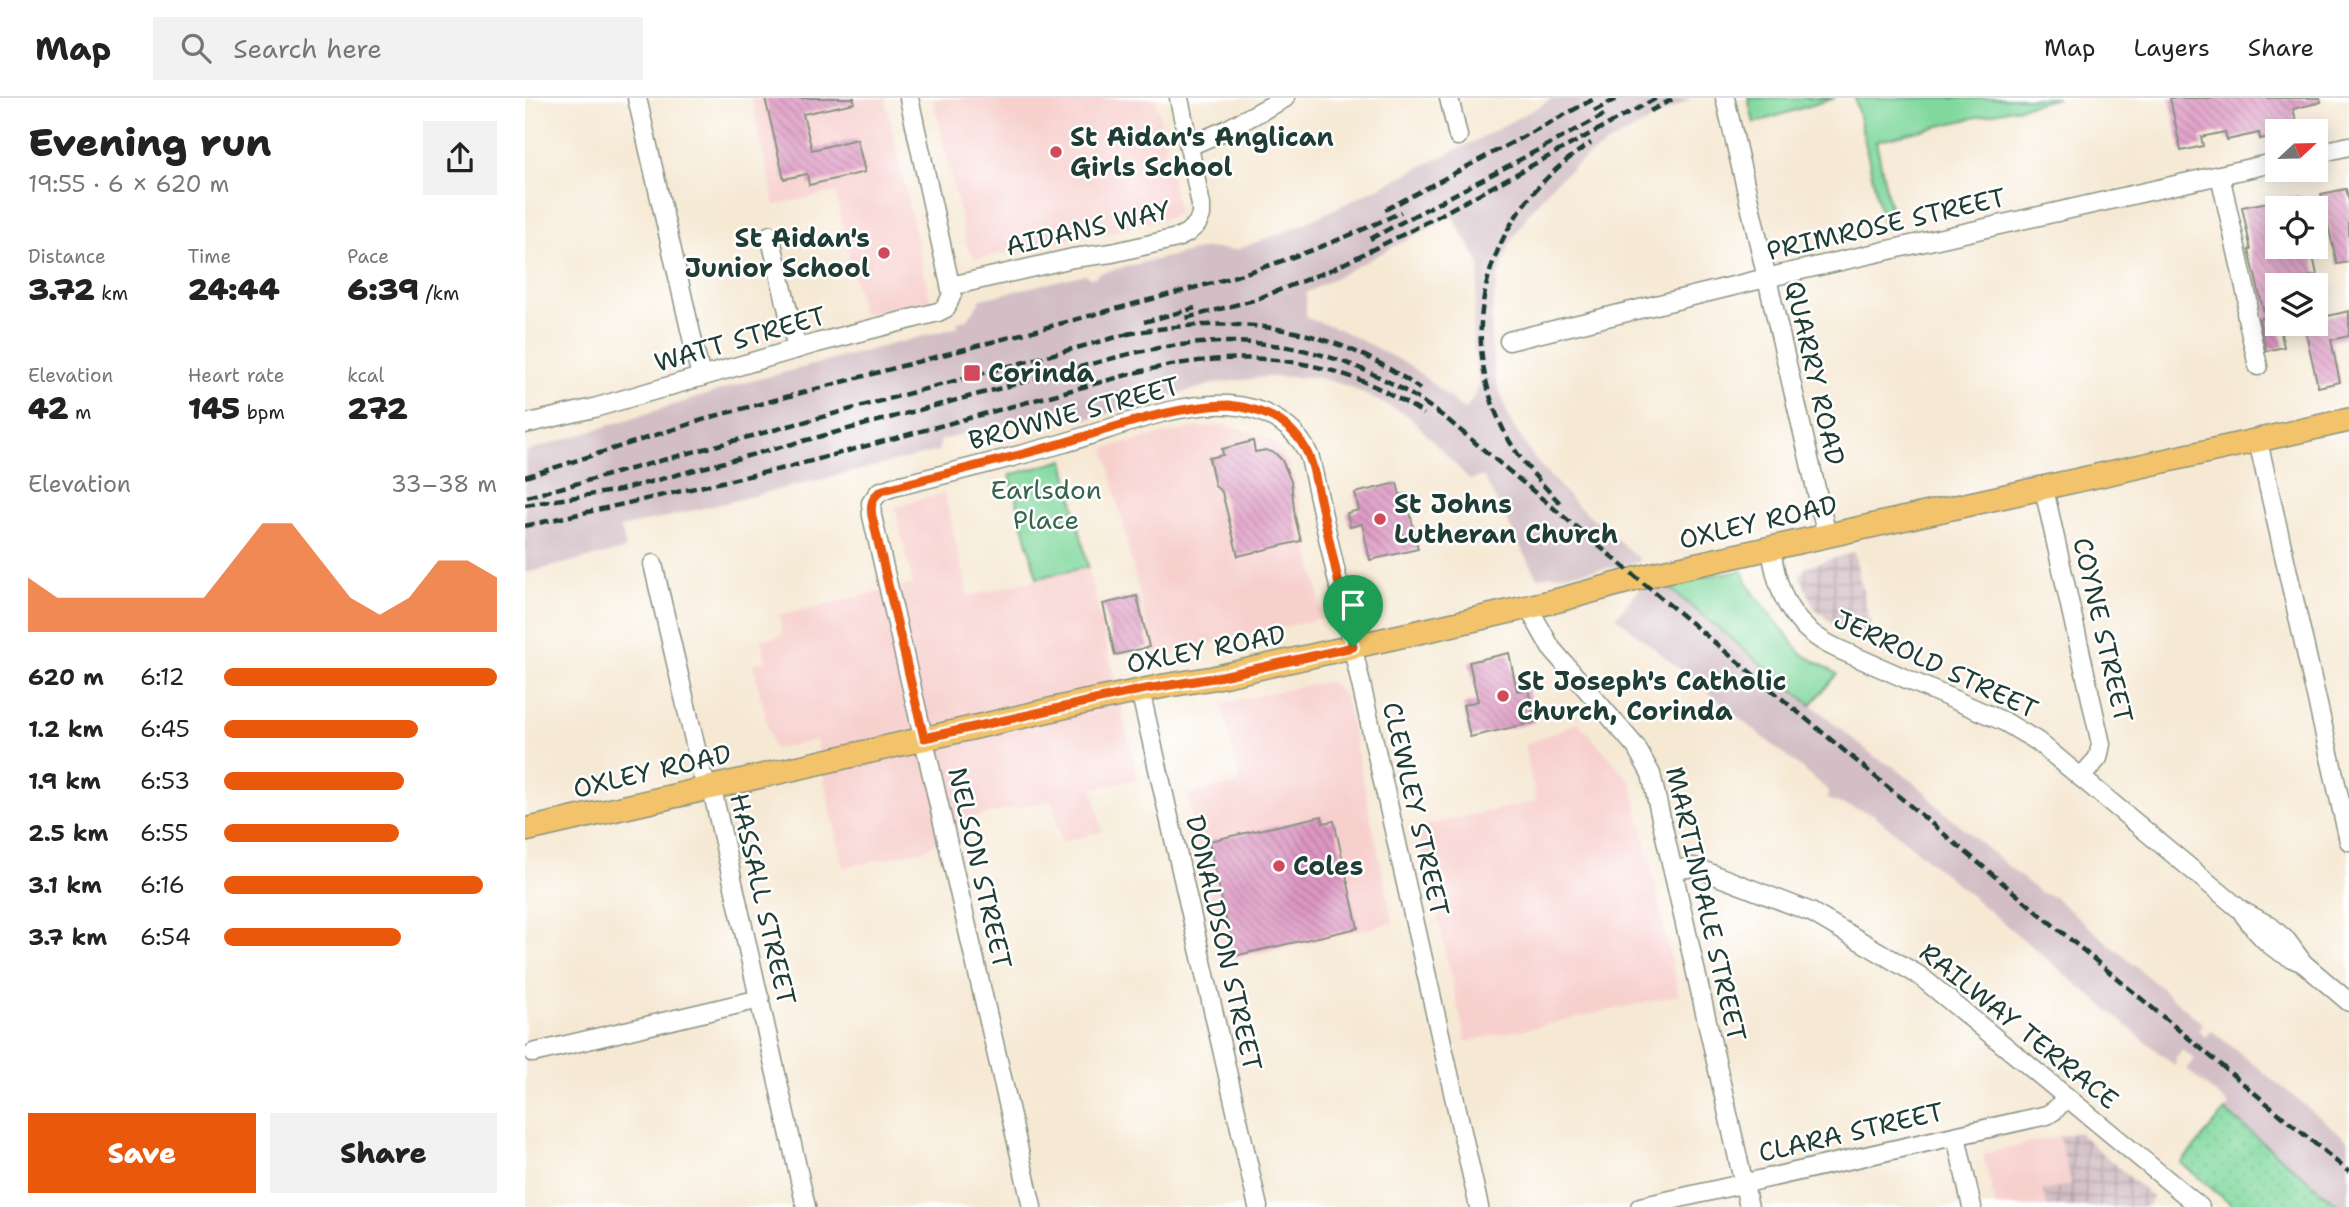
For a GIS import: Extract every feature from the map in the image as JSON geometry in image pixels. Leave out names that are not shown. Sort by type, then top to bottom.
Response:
[{"type":"main road","name":"OXLEY ROAD","points":[[525,830],[1140,690],[1213,678],[1353,647],[1528,607],[1658,573],[2349,420]]},
{"type":"street","points":[[637,98],[701,377]]},
{"type":"street","points":[[909,98],[951,286]]},
{"type":"street","name":"AIDANS WAY","points":[[951,286],[1073,258],[1112,253],[1188,233],[1196,224],[1201,210],[1179,98]]},
{"type":"street","points":[[1189,146],[1226,130],[1285,98]]},
{"type":"street","points":[[1449,98],[1458,136]]},
{"type":"street","name":"QUARRY ROAD","points":[[1725,98],[1827,536]]},
{"type":"street","points":[[2328,151],[2349,146]]},
{"type":"street","name":"PRIMROSE STREET","points":[[1509,341],[1766,278],[2265,165]]},
{"type":"street","points":[[2220,175],[2248,301],[2246,313],[2258,366]]},
{"type":"street","points":[[770,235],[797,349]]},
{"type":"street","name":"WATT STREET","points":[[525,424],[594,408],[797,349],[941,311],[951,301],[951,286]]},
{"type":"street","name":"BROWNE STREET","points":[[872,499],[883,490],[1189,408],[1229,405],[1255,409],[1289,429]]},
{"type":"street","name":"CLEWLEY STREET","points":[[1289,429],[1310,457],[1479,1207]]},
{"type":"street","points":[[2258,441],[2349,841]]},
{"type":"street","name":"COYNE STREET","points":[[2044,489],[2101,744],[2098,758],[2081,777]]},
{"type":"street","name":"NELSON STREET","points":[[872,499],[872,516],[1032,1207]]},
{"type":"street","name":"JERROLD STREET","points":[[1771,549],[1781,595],[1793,614],[1819,639],[2013,727],[2037,741],[2242,911],[2259,935],[2280,954],[2303,963],[2349,1002]]},
{"type":"street","name":"HASSALL STREET","points":[[653,564],[702,774],[714,798],[806,1207]]},
{"type":"street","name":"MARTINDALE STREET","points":[[1528,607],[1551,648],[1636,747],[1647,765],[1749,1207]]},
{"type":"street","name":"DONALDSON STREET","points":[[1140,690],[1258,1207]]},
{"type":"street","name":"RAILWAY TERRACE","points":[[1673,870],[1694,867],[1826,919],[1937,988],[2200,1207]]},
{"type":"street","points":[[533,1053],[760,999]]},
{"type":"street","name":"CLARA STREET","points":[[1640,1207],[2047,1115],[2067,1097]]},
{"type":"street","points":[[1956,1136],[1972,1207]]},
{"type":"shaded area","name":"St Aidan's Junior School","points":[[751,98],[885,98],[930,300],[862,315],[835,192],[775,205]]},
{"type":"shaded area","name":"St Aidan's Anglican Girls School","points":[[933,98],[1156,98],[1178,211],[1174,216],[1099,235],[975,258],[968,250]]},
{"type":"shaded area","points":[[1554,98],[1692,98],[1605,145],[1552,185],[1527,216],[1510,244],[1498,278],[1492,310],[1491,341],[1495,378],[1510,421],[1535,460],[1575,503],[1640,559],[1638,562],[1537,577],[1483,476],[1470,480],[1409,416],[1348,386],[1316,377],[1266,377],[1217,383],[1087,419],[1072,405],[941,440],[938,451],[621,528],[626,549],[525,573],[525,452],[740,384],[958,327],[957,322],[967,320],[981,299],[1086,274],[1089,278],[1095,277],[1099,273],[1207,248],[1236,250],[1299,226],[1479,139]],"holes":[[[1452,216],[1480,264],[1472,332],[1479,388],[1465,411],[1411,366],[1337,328],[1306,318],[1306,293]]]},
{"type":"shaded area","points":[[1227,425],[1259,434],[1276,445],[1286,459],[1293,473],[1324,618],[1154,657],[1105,448],[1190,428]]},
{"type":"shaded area","points":[[944,493],[969,596],[1088,567],[1138,779],[1093,789],[1102,832],[1061,842],[1052,800],[967,819],[927,849],[843,868],[816,740],[773,749],[753,664],[766,661],[761,640],[783,635],[779,615],[913,584],[895,507]]},
{"type":"shaded area","points":[[1854,552],[1874,640],[1837,627],[1815,609],[1800,576],[1809,566]]},
{"type":"shaded area","points":[[1662,582],[1875,757],[1894,767],[1924,791],[1938,807],[2039,892],[2054,897],[2203,1024],[2198,1030],[2205,1037],[2211,1030],[2349,1141],[2349,1207],[2340,1207],[2225,1111],[2229,1105],[2186,1069],[2194,1059],[2183,1050],[2176,1057],[2175,1066],[1873,814],[1826,799],[1829,791],[1616,617],[1640,588]]},
{"type":"shaded area","points":[[1329,681],[1345,696],[1393,923],[1224,962],[1187,794],[1240,783],[1222,703]]},
{"type":"shaded area","points":[[1578,722],[1632,783],[1679,995],[1466,1042],[1417,827],[1536,801],[1524,745]]},
{"type":"shaded area","points":[[2078,1132],[2153,1198],[2146,1207],[2047,1207],[2043,1191],[2071,1184],[2059,1136]]},
{"type":"shaded area","points":[[2059,1136],[2071,1184],[2043,1191],[2047,1207],[1996,1207],[1983,1154]]},
{"type":"green space","points":[[1748,98],[1835,98],[1754,123]]},
{"type":"green space","points":[[1855,98],[2058,98],[1876,141],[1894,227],[1884,229]]},
{"type":"green space","name":"Earlsdon Place","points":[[1064,460],[1088,567],[1037,578],[1010,475]]},
{"type":"green space","points":[[1742,571],[1752,591],[1801,653],[1837,674],[1811,705],[1662,582]]},
{"type":"green space","points":[[2225,1111],[2340,1207],[2234,1207],[2181,1163]]},
{"type":"building","points":[[765,98],[854,98],[854,103],[803,114],[812,150],[857,139],[865,172],[809,185],[807,174],[784,179]]},
{"type":"building","points":[[2170,98],[2320,98],[2321,102],[2293,109],[2296,119],[2265,119],[2265,138],[2260,139],[2259,133],[2227,140],[2225,132],[2201,137],[2203,146],[2181,151]]},
{"type":"building","points":[[2346,189],[2349,201],[2349,262],[2337,264],[2328,225],[2328,196],[2321,194]]},
{"type":"building","points":[[2265,203],[2265,259],[2314,259],[2317,273],[2265,273],[2265,317],[2249,250],[2242,207]]},
{"type":"building","points":[[2349,311],[2349,336],[2331,340],[2340,382],[2318,387],[2307,336],[2328,336],[2328,316]]},
{"type":"building","points":[[2265,317],[2265,336],[2282,336],[2284,347],[2266,351],[2259,319]]},
{"type":"building","points":[[1253,441],[1255,452],[1266,450],[1275,453],[1282,460],[1291,481],[1301,541],[1238,556],[1222,492],[1215,486],[1209,458],[1223,455],[1222,449]]},
{"type":"building","name":"St Johns Lutheran Church","points":[[1397,483],[1400,495],[1406,494],[1418,549],[1370,560],[1362,524],[1350,527],[1347,513],[1359,510],[1355,493]]},
{"type":"building","points":[[1137,596],[1149,647],[1115,655],[1103,604]]},
{"type":"building","name":"St Joseph's Catholic Church, Corinda","points":[[1509,653],[1517,691],[1528,689],[1535,722],[1470,737],[1463,705],[1478,701],[1469,662]]},
{"type":"building","name":"Coles","points":[[1322,816],[1323,823],[1334,821],[1358,928],[1234,956],[1209,841]]},
{"type":"railway","points":[[1385,210],[1596,98]]},
{"type":"railway","points":[[1594,111],[1618,98]]},
{"type":"railway","points":[[1186,318],[1254,300],[1333,269],[1414,229],[1657,98]]},
{"type":"railway","points":[[1650,111],[1675,98]]},
{"type":"railway","points":[[1370,239],[1608,113]]},
{"type":"railway","points":[[1560,503],[1522,460],[1504,431],[1488,390],[1481,350],[1482,309],[1490,270],[1506,233],[1528,199],[1557,169],[1591,143]]},
{"type":"railway","points":[[525,477],[715,416],[1216,282],[1310,251],[1401,212]]},
{"type":"railway","points":[[1144,322],[1195,308]]},
{"type":"railway","points":[[1127,334],[1205,325],[1280,329],[1316,337],[1351,350],[1386,367],[1420,389]]},
{"type":"railway","points":[[527,497],[1135,332]]},
{"type":"railway","points":[[525,505],[620,490],[1121,356],[1166,347],[1251,343],[1292,348],[1332,358],[1371,373],[1410,394],[1448,420],[2349,1172]]},
{"type":"railway","points":[[525,526],[789,467],[1176,364],[1250,358],[1321,368],[1390,394],[1424,414]]},
{"type":"place","name":"St Aidan's Anglican Girls School","points":[[1056,152]]},
{"type":"place","name":"St Aidan's Junior School","points":[[884,253]]},
{"type":"place","name":"Corinda","points":[[972,373]]},
{"type":"place","name":"St Johns Lutheran Church","points":[[1380,519]]},
{"type":"place","name":"St Joseph's Catholic Church, Corinda","points":[[1503,696]]},
{"type":"place","name":"Coles","points":[[1279,866]]},
{"type":"route","points":[[1229,405],[1255,409],[1283,423],[1302,443],[1310,457],[1353,647],[1213,678],[1140,690],[924,738],[871,503],[883,490],[1159,415],[1202,406],[1229,405]]}]
